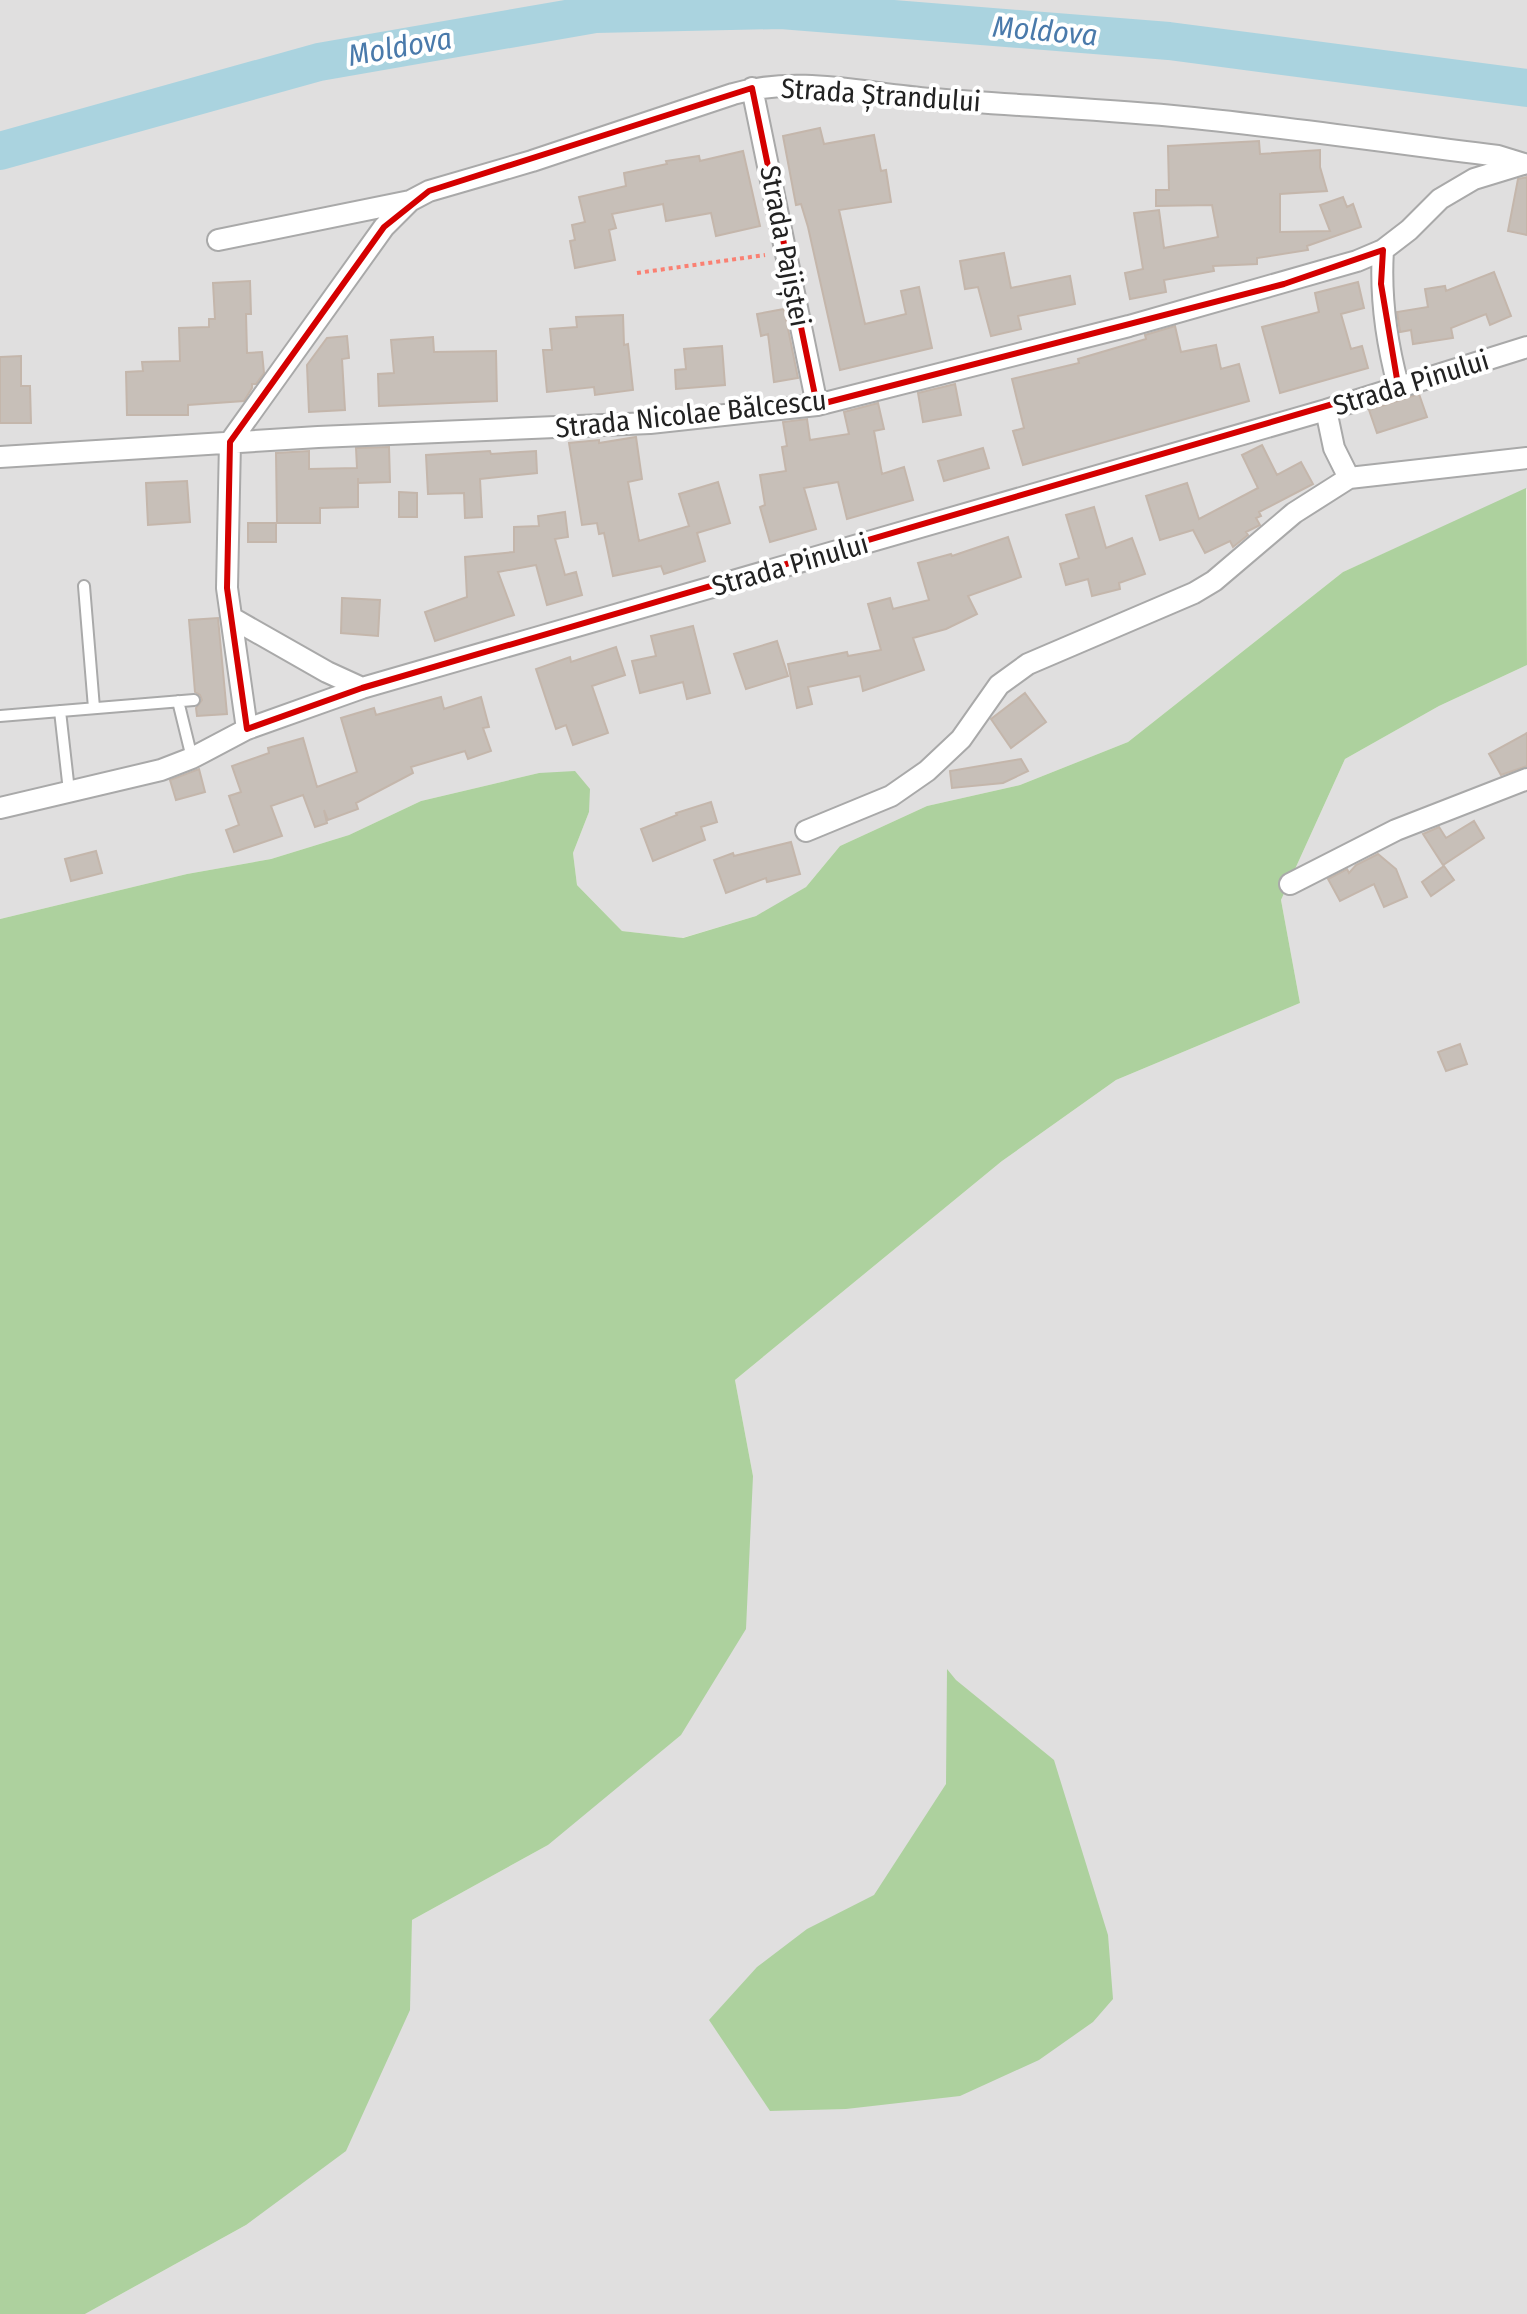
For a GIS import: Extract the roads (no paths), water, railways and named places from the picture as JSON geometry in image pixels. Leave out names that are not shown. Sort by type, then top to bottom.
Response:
[{"type":"street","name":"Strada Ștrandului","points":[[230,442],[384,227],[410,201],[429,191],[532,161],[752,88],[850,88],[926,99],[1174,116],[1486,155],[1526,164]]},
{"type":"street","name":"Strada Pajiștei","points":[[752,88],[817,405]]},
{"type":"street","name":"Strada Nicolae Bălcescu","points":[[0,457],[230,442],[650,423],[817,405],[1242,296],[1357,261],[1383,250],[1409,230],[1440,199],[1474,179],[1526,164]]},
{"type":"street","points":[[218,240],[410,201]]},
{"type":"street","points":[[1383,250],[1381,284],[1385,325],[1398,385]]},
{"type":"street","name":"Strada Pinului","points":[[0,808],[128,779],[192,758],[247,729],[362,688],[1326,410],[1527,347]]},
{"type":"street","points":[[1326,410],[1334,448],[1349,478]]},
{"type":"street","points":[[230,442],[227,588],[247,729]]},
{"type":"street","points":[[806,831],[891,796],[927,771],[961,739],[999,685],[1011,674],[1061,648],[1194,593],[1214,581],[1294,513],[1349,478],[1527,458]]},
{"type":"street","points":[[232,618],[327,672],[362,688]]},
{"type":"street","points":[[1290,884],[1396,830],[1527,779]]},
{"type":"lane","points":[[84,586],[94,708]]},
{"type":"lane","points":[[0,716],[194,700]]},
{"type":"lane","points":[[178,701],[192,758]]},
{"type":"lane","points":[[60,711],[69,791]]},
{"type":"waterway","name":"Moldova","points":[[0,151],[319,62],[595,14],[781,10],[1169,41],[1527,88]]}]
